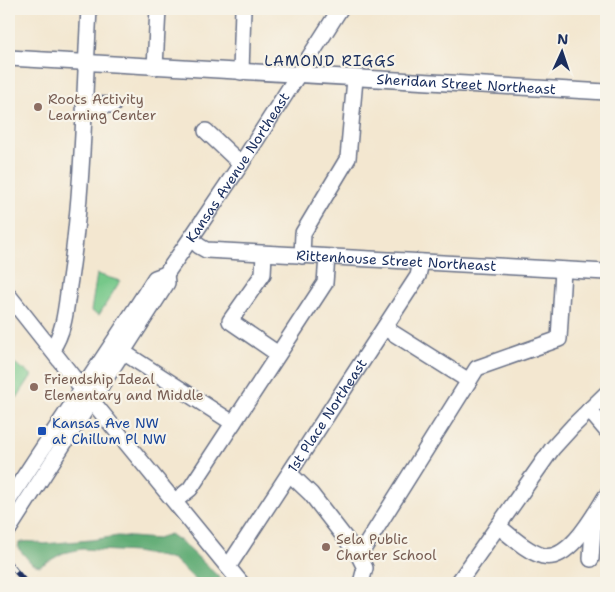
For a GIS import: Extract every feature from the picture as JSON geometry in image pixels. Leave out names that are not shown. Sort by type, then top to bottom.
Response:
[{"type":"street","points":[[52,349],[63,325],[82,248],[78,212],[89,9]]},
{"type":"street","points":[[155,67],[158,9]]},
{"type":"street","points":[[240,72],[243,9]]},
{"type":"street","name":"Kansas Avenue Northeast","points":[[9,500],[155,278],[162,275],[190,238],[240,164],[340,9]]},
{"type":"street","name":"Sheridan Street Northeast","points":[[9,58],[296,76],[606,92]]},
{"type":"street","points":[[302,256],[303,233],[348,158],[356,78]]},
{"type":"street","points":[[84,104],[113,105]]},
{"type":"street","points":[[206,131],[240,164]]},
{"type":"street","name":"Rittenhouse Street Northeast","points":[[190,238],[206,250],[606,272]]},
{"type":"street","points":[[264,254],[263,274],[230,321],[278,354]]},
{"type":"street","points":[[175,501],[190,489],[325,283],[327,257]]},
{"type":"street","name":"1st Place Northeast","points":[[228,567],[418,276],[421,262]]},
{"type":"street","points":[[146,266],[162,275]]},
{"type":"street","points":[[359,556],[477,368],[559,339],[563,270]]},
{"type":"street","name":"Kansas Avenue Northeast","points":[[9,529],[40,491],[63,456],[92,401],[167,283],[162,275]]},
{"type":"street","points":[[9,296],[20,321],[52,349],[83,388],[135,463],[175,501],[241,583]]},
{"type":"street","points":[[385,328],[469,380]]},
{"type":"street","points":[[123,352],[233,423]]},
{"type":"street","points":[[458,583],[552,449],[606,394]]},
{"type":"street","points":[[589,410],[606,430]]},
{"type":"street","points":[[290,474],[311,494],[359,556],[365,568],[361,583]]},
{"type":"street","points":[[498,526],[532,551],[544,556],[557,555],[569,548],[594,516],[606,496]]},
{"type":"street","points":[[590,559],[594,516]]},
{"type":"green space","points":[[97,274],[120,281],[99,315],[91,311]]},
{"type":"green space","points":[[11,361],[32,375],[17,398],[9,392],[9,366]]},
{"type":"green space","points":[[170,534],[184,544],[225,583],[199,583],[173,559],[135,552],[82,549],[63,553],[40,566],[32,564],[18,548],[19,543],[25,542],[44,544],[118,536],[158,539]]},
{"type":"railway","points":[[9,563],[26,583]]},
{"type":"place","name":"Roots Activity Learning Center","points":[[38,107]]},
{"type":"place","name":"Friendship Ideal Elementary and Middle","points":[[34,387]]},
{"type":"place","name":"Kansas Ave NW at Chillum Pl NW","points":[[42,431]]},
{"type":"place","name":"Sela Public Charter School","points":[[326,547]]},
{"type":"district","name":"LAMOND RIGGS","points":[[330,61]]}]
